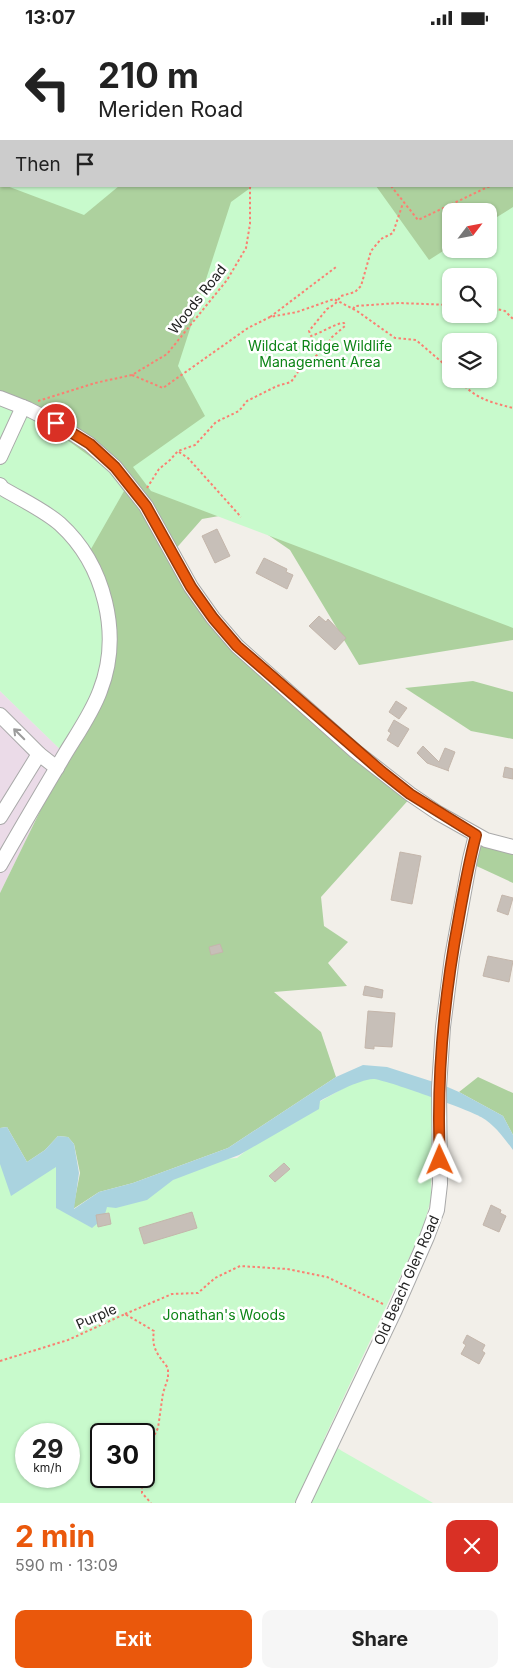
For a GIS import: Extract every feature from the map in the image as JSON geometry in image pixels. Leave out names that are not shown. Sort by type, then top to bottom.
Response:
[{"type":"street","points":[[0,398],[61,426],[90,444],[115,467],[146,506],[191,587],[213,618],[237,646],[410,794],[476,835],[486,840],[513,847]]},
{"type":"street","points":[[0,457],[23,407]]},
{"type":"street","points":[[0,485],[50,516],[66,531],[95,573],[110,626],[110,647],[106,674],[95,704],[0,865]]},
{"type":"street","points":[[0,715],[39,754],[57,768]]},
{"type":"street","points":[[0,817],[39,754]]},
{"type":"street","name":"Old Beach Glen Road","points":[[302,1503],[395,1310],[437,1210],[440,1184],[440,1074],[443,1027],[452,957],[476,835]]},
{"type":"path","name":"Woods Road","points":[[39,401],[95,383],[132,375],[167,354],[227,280],[246,248],[250,224],[250,187]]},
{"type":"path","points":[[392,187],[418,219],[488,187]]},
{"type":"path","points":[[146,506],[146,491],[159,469],[170,461],[178,451],[196,445],[216,422],[239,411],[247,401],[277,386],[290,382],[298,371],[327,346],[331,338],[345,326],[344,323],[340,322],[322,333],[311,336],[309,331],[327,309],[341,296],[355,292],[360,286],[371,251],[382,239],[392,233],[404,203]]},
{"type":"path","points":[[132,375],[163,389],[248,328],[270,317],[336,267]]},
{"type":"path","points":[[270,317],[297,312],[334,299],[379,325],[396,338],[416,340],[442,362]]},
{"type":"path","points":[[353,309],[355,306],[399,303],[442,305]]},
{"type":"path","points":[[497,309],[505,311],[513,319]]},
{"type":"path","points":[[466,388],[491,403],[513,408]]},
{"type":"path","points":[[178,451],[188,457],[241,517]]},
{"type":"path","points":[[126,1314],[172,1294],[198,1293],[215,1278],[240,1266],[286,1269],[327,1277],[395,1310]]},
{"type":"path","name":"Purple","points":[[0,1361],[68,1340],[126,1314],[154,1331],[152,1343],[168,1368],[168,1378],[163,1393],[158,1428],[155,1434]]},
{"type":"path","points":[[142,1488],[142,1493],[151,1503]]},
{"type":"shaded area","points":[[0,691],[67,756],[0,893]]},
{"type":"green space","points":[[0,187],[513,187],[513,640],[359,665],[290,550],[236,513],[202,519],[173,552],[208,607],[343,737],[412,796],[321,897],[324,926],[348,942],[328,963],[347,986],[274,992],[321,1032],[336,1077],[228,1148],[133,1183],[99,1192],[73,1209],[80,1173],[74,1144],[68,1137],[58,1136],[45,1150],[27,1162],[7,1127],[0,1128],[0,893],[67,756],[0,398]]},
{"type":"green space","points":[[10,187],[118,187],[84,215]]},
{"type":"green space","name":"Wildcat Ridge Wildlife Management Area","points":[[252,187],[377,187],[429,260],[442,252],[442,258],[497,258],[498,216],[513,207],[513,628],[151,491],[133,467],[205,416],[178,366],[231,202]]},
{"type":"green space","points":[[0,398],[20,406],[128,484],[87,556],[111,654],[67,756],[0,691]]},
{"type":"green space","points":[[473,681],[513,692],[513,739],[471,731],[405,688]]},
{"type":"green space","points":[[479,837],[513,845],[513,883],[470,863]]},
{"type":"green space","name":"Jonathan's Woods","points":[[391,1076],[432,1087],[431,1199],[423,1228],[324,1439],[433,1503],[0,1503],[0,1143],[8,1174],[53,1154],[69,1202],[77,1214],[211,1160],[237,1158],[275,1127],[358,1080]]},
{"type":"green space","points":[[478,1077],[513,1093],[513,1135],[503,1116],[459,1092]]},
{"type":"water","points":[[363,1065],[387,1067],[443,1085],[503,1116],[513,1135],[513,1150],[503,1136],[481,1117],[427,1095],[373,1079],[353,1085],[325,1098],[320,1101],[319,1109],[239,1155],[173,1180],[147,1200],[116,1208],[107,1207],[104,1218],[92,1228],[56,1208],[56,1167],[11,1196],[0,1164],[0,1128],[7,1127],[27,1162],[45,1150],[58,1136],[68,1137],[74,1144],[79,1173],[74,1209],[99,1192],[133,1183],[228,1148],[336,1077]]},
{"type":"building","points":[[217,529],[230,556],[215,563],[202,536]]},
{"type":"building","points":[[264,558],[287,569],[286,572],[293,575],[287,589],[256,573]]},
{"type":"building","points":[[319,616],[326,622],[328,619],[346,638],[335,650],[309,626]]},
{"type":"building","points":[[396,701],[407,708],[399,719],[389,712]]},
{"type":"building","points":[[394,720],[409,729],[398,747],[387,740],[391,733],[388,731]]},
{"type":"building","points":[[423,746],[439,762],[445,748],[455,752],[449,771],[427,763],[417,753]]},
{"type":"building","points":[[505,767],[513,769],[513,779],[503,777]]},
{"type":"building","points":[[400,852],[421,856],[412,904],[391,900]]},
{"type":"building","points":[[502,895],[513,898],[508,915],[497,911]]},
{"type":"building","points":[[220,944],[223,952],[211,955],[209,947]]},
{"type":"building","points":[[488,956],[513,961],[509,982],[483,976]]},
{"type":"building","points":[[365,986],[383,990],[382,998],[363,995]]},
{"type":"building","points":[[368,1011],[395,1013],[392,1047],[374,1046],[374,1049],[365,1048]]},
{"type":"building","points":[[284,1163],[290,1169],[275,1182],[269,1176]]},
{"type":"building","points":[[491,1205],[501,1210],[500,1213],[506,1216],[499,1232],[483,1225]]},
{"type":"building","points":[[192,1212],[197,1228],[144,1244],[139,1228]]},
{"type":"building","points":[[109,1213],[111,1224],[98,1227],[96,1215]]},
{"type":"building","points":[[467,1335],[485,1345],[482,1351],[485,1353],[479,1364],[461,1354],[466,1345],[463,1343]]},
{"type":"route","points":[[56,423],[90,444],[115,467],[146,506],[191,587],[213,618],[237,646],[355,751],[410,794],[476,835],[452,957],[443,1027],[439,1088],[440,1160]]}]
